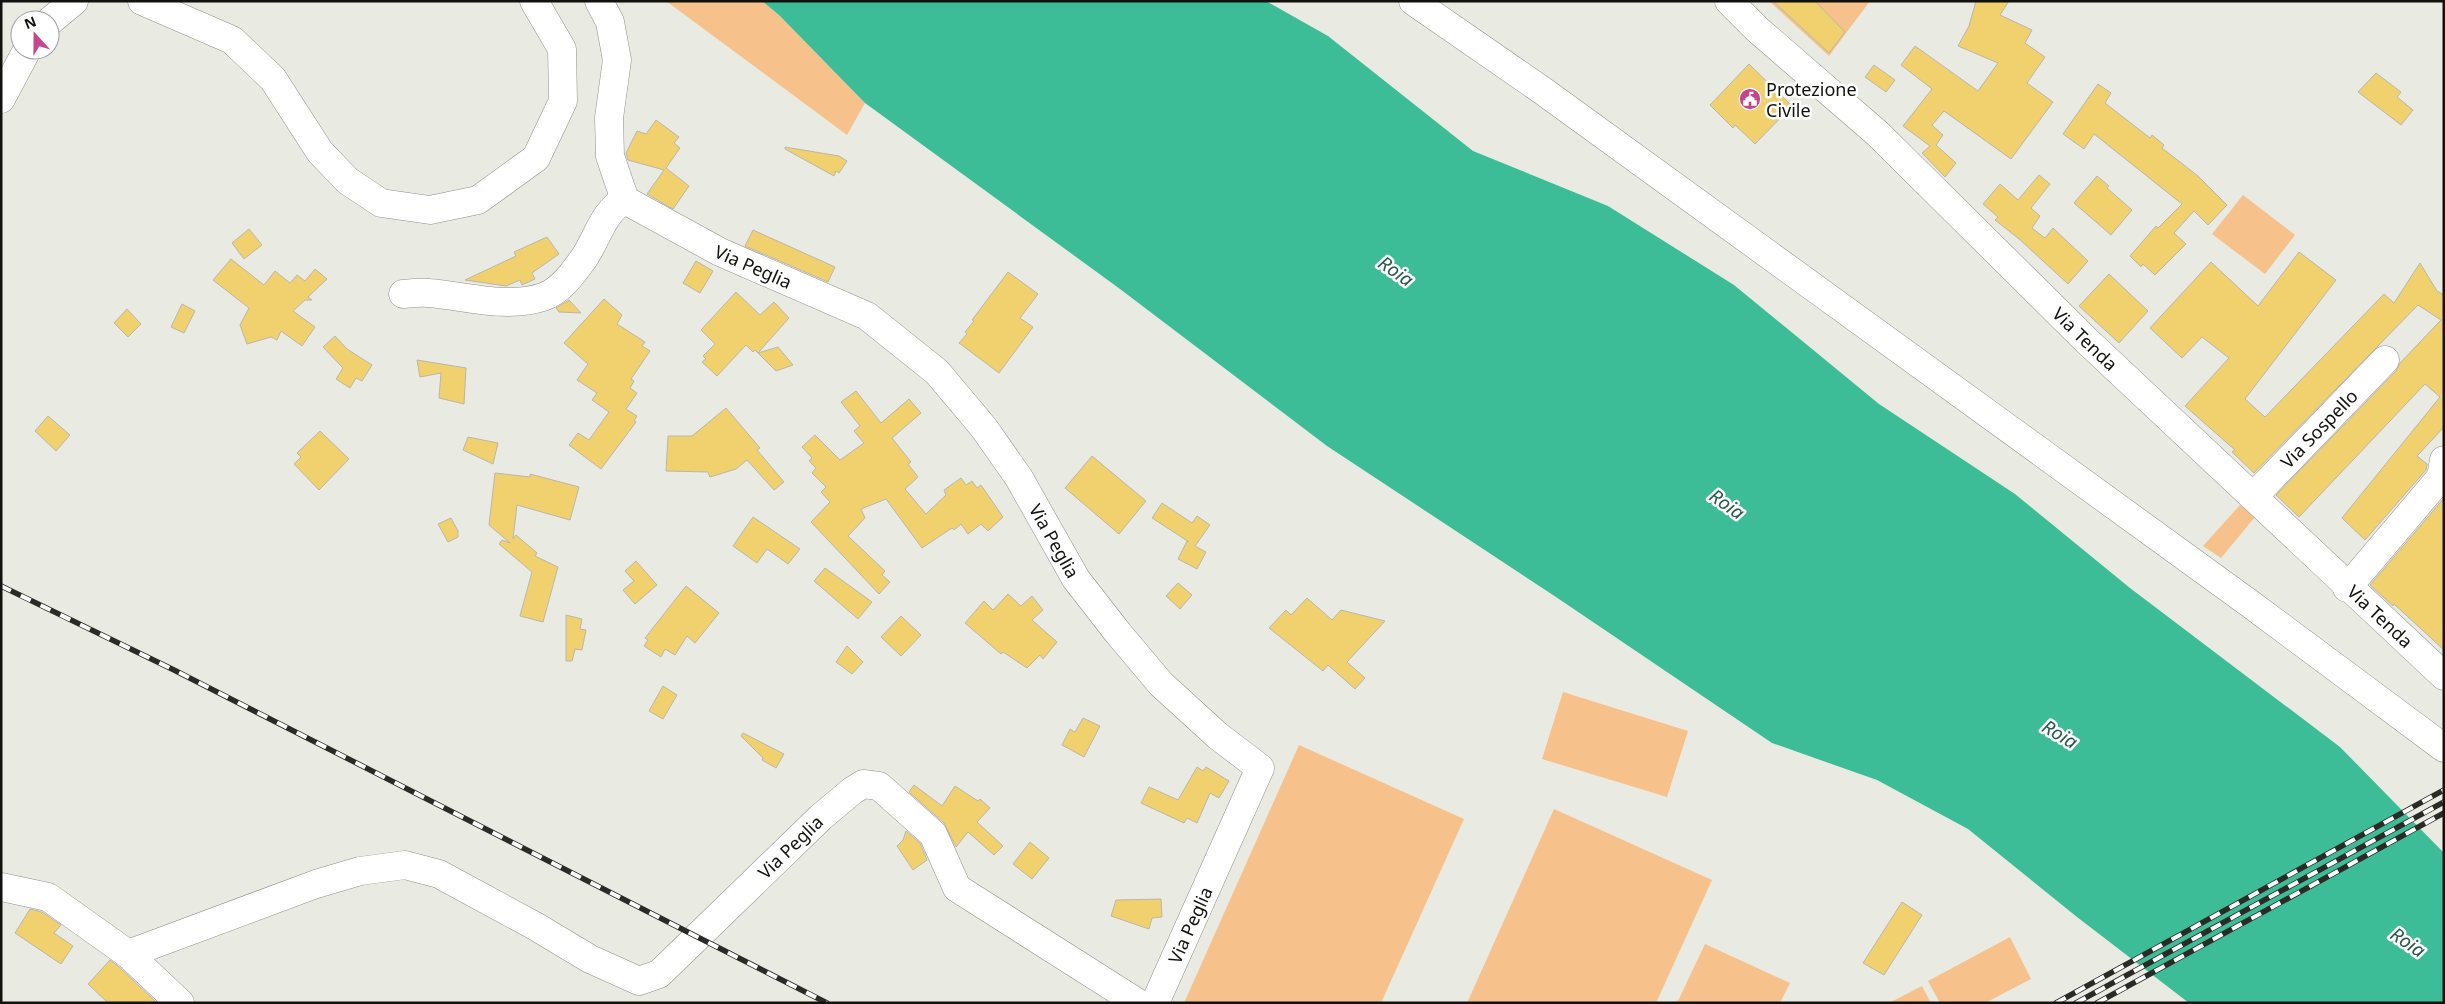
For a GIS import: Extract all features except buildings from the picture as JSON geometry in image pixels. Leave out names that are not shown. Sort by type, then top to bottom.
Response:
[{"type":"main road","points":[[60,13],[74,1]]},
{"type":"main road","points":[[142,1],[232,40],[273,79],[320,152],[348,181],[381,203],[430,210],[478,200],[536,158],[563,101],[562,49],[534,1]]},
{"type":"main road","points":[[403,294],[429,293],[474,300],[512,301],[544,297],[568,280],[589,250],[614,205],[625,200],[610,156],[609,118],[617,60],[610,22],[598,1]]},
{"type":"main road","points":[[1413,1],[1543,91],[2241,597],[2444,748]]},
{"type":"main road","name":"Via Tenda","points":[[1729,1],[1758,30],[1878,134],[2087,341],[2347,588],[2443,675]]},
{"type":"main road","points":[[1,99],[22,60]]},
{"type":"main road","name":"Via Peglia","points":[[625,200],[720,252],[867,316],[937,372],[984,428],[1019,478],[1076,578],[1118,633],[1161,684],[1218,736],[1260,768],[1155,1003]]},
{"type":"main road","name":"Via Sospello","points":[[2253,497],[2385,360]]},
{"type":"main road","points":[[2347,588],[2441,477],[2444,460]]},
{"type":"main road","name":"Via Peglia","points":[[128,954],[316,884],[360,871],[405,865],[439,874],[535,926],[590,959],[639,980],[659,974],[821,818],[852,791],[864,784],[879,786],[933,834],[957,888],[1138,1003]]},
{"type":"main road","points":[[1,887],[48,897],[128,954],[180,1003]]},
{"type":"shaded area","points":[[666,1],[762,1],[779,15],[865,103],[847,135]]},
{"type":"shaded area","points":[[1769,1],[1870,1],[1829,56]]},
{"type":"shaded area","points":[[2243,195],[2295,235],[2265,274],[2212,234]]},
{"type":"shaded area","points":[[2240,505],[2255,517],[2221,558],[2203,546]]},
{"type":"shaded area","points":[[1563,692],[1688,731],[1667,797],[1542,759]]},
{"type":"shaded area","points":[[1299,745],[1464,819],[1381,1003],[1184,1003]]},
{"type":"shaded area","points":[[1554,809],[1712,880],[1656,1003],[1467,1003]]},
{"type":"shaded area","points":[[2010,937],[2031,979],[1985,1003],[1940,1003],[1928,981]]},
{"type":"shaded area","points":[[1705,944],[1790,983],[1780,1003],[1677,1003]]},
{"type":"shaded area","points":[[1922,986],[1931,1003],[1889,1003]]},
{"type":"water","name":"Roia","points":[[762,1],[1266,1],[1328,36],[1473,151],[1608,206],[1734,285],[1879,404],[2015,494],[2130,588],[2340,747],[2444,853],[2444,1003],[2189,1003],[2077,917],[1968,829],[1877,780],[1772,743],[1553,595],[1327,446],[1120,289],[865,103],[779,15]]},
{"type":"railway","points":[[1,586],[174,670],[827,1003]]},
{"type":"railway","points":[[2056,1003],[2444,790]]},
{"type":"railway","points":[[2076,1003],[2444,802]]},
{"type":"railway","points":[[2097,1003],[2444,813]]},
{"type":"place","name":"Protezione Civile","points":[[1750,99]]}]
